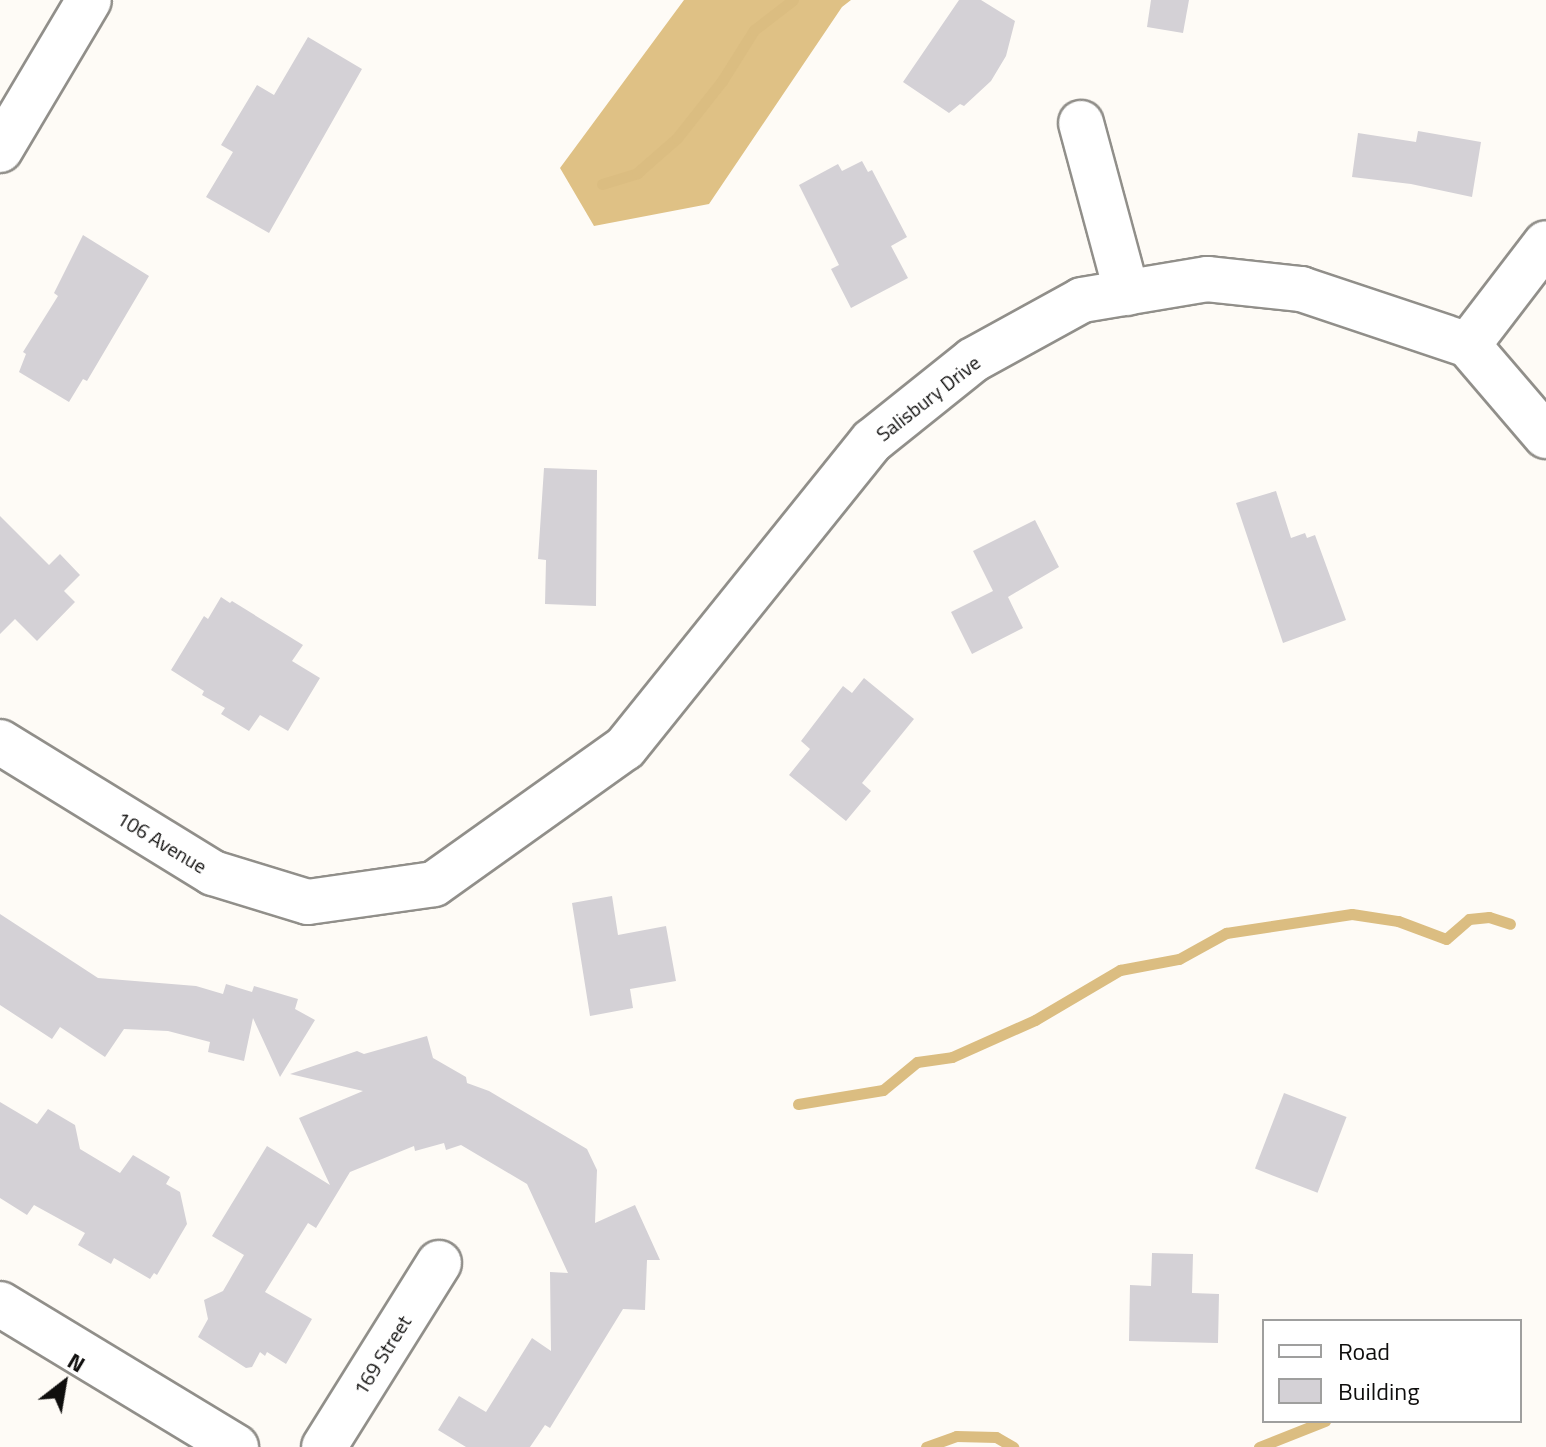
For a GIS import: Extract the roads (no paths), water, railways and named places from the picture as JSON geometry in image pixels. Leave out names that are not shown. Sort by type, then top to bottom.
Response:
[{"type":"street","points":[[0,150],[89,0]]},
{"type":"street","points":[[1081,123],[1127,293]]},
{"type":"street","points":[[1546,243],[1468,345],[1546,436]]},
{"type":"street","name":"Salisbury Drive","points":[[434,884],[625,748],[872,441],[973,360],[1082,300],[1207,279],[1301,289],[1468,345]]},
{"type":"street","name":"106 Avenue","points":[[0,742],[213,873],[308,902],[434,884]]},
{"type":"street","name":"169 Street","points":[[324,1447],[439,1263]]},
{"type":"street","points":[[0,1304],[236,1447]]},
{"type":"waterway","points":[[602,184],[637,173],[677,138],[722,81],[754,30],[793,0]]},
{"type":"waterway","points":[[798,1104],[883,1090],[917,1062],[952,1057],[1035,1020],[1120,970],[1179,959],[1226,933],[1352,914],[1398,921],[1446,939],[1469,919],[1489,917],[1510,924]]},
{"type":"waterway","points":[[1259,1447],[1320,1423]]},
{"type":"waterway","points":[[926,1447],[956,1436],[996,1437],[1013,1447]]}]
